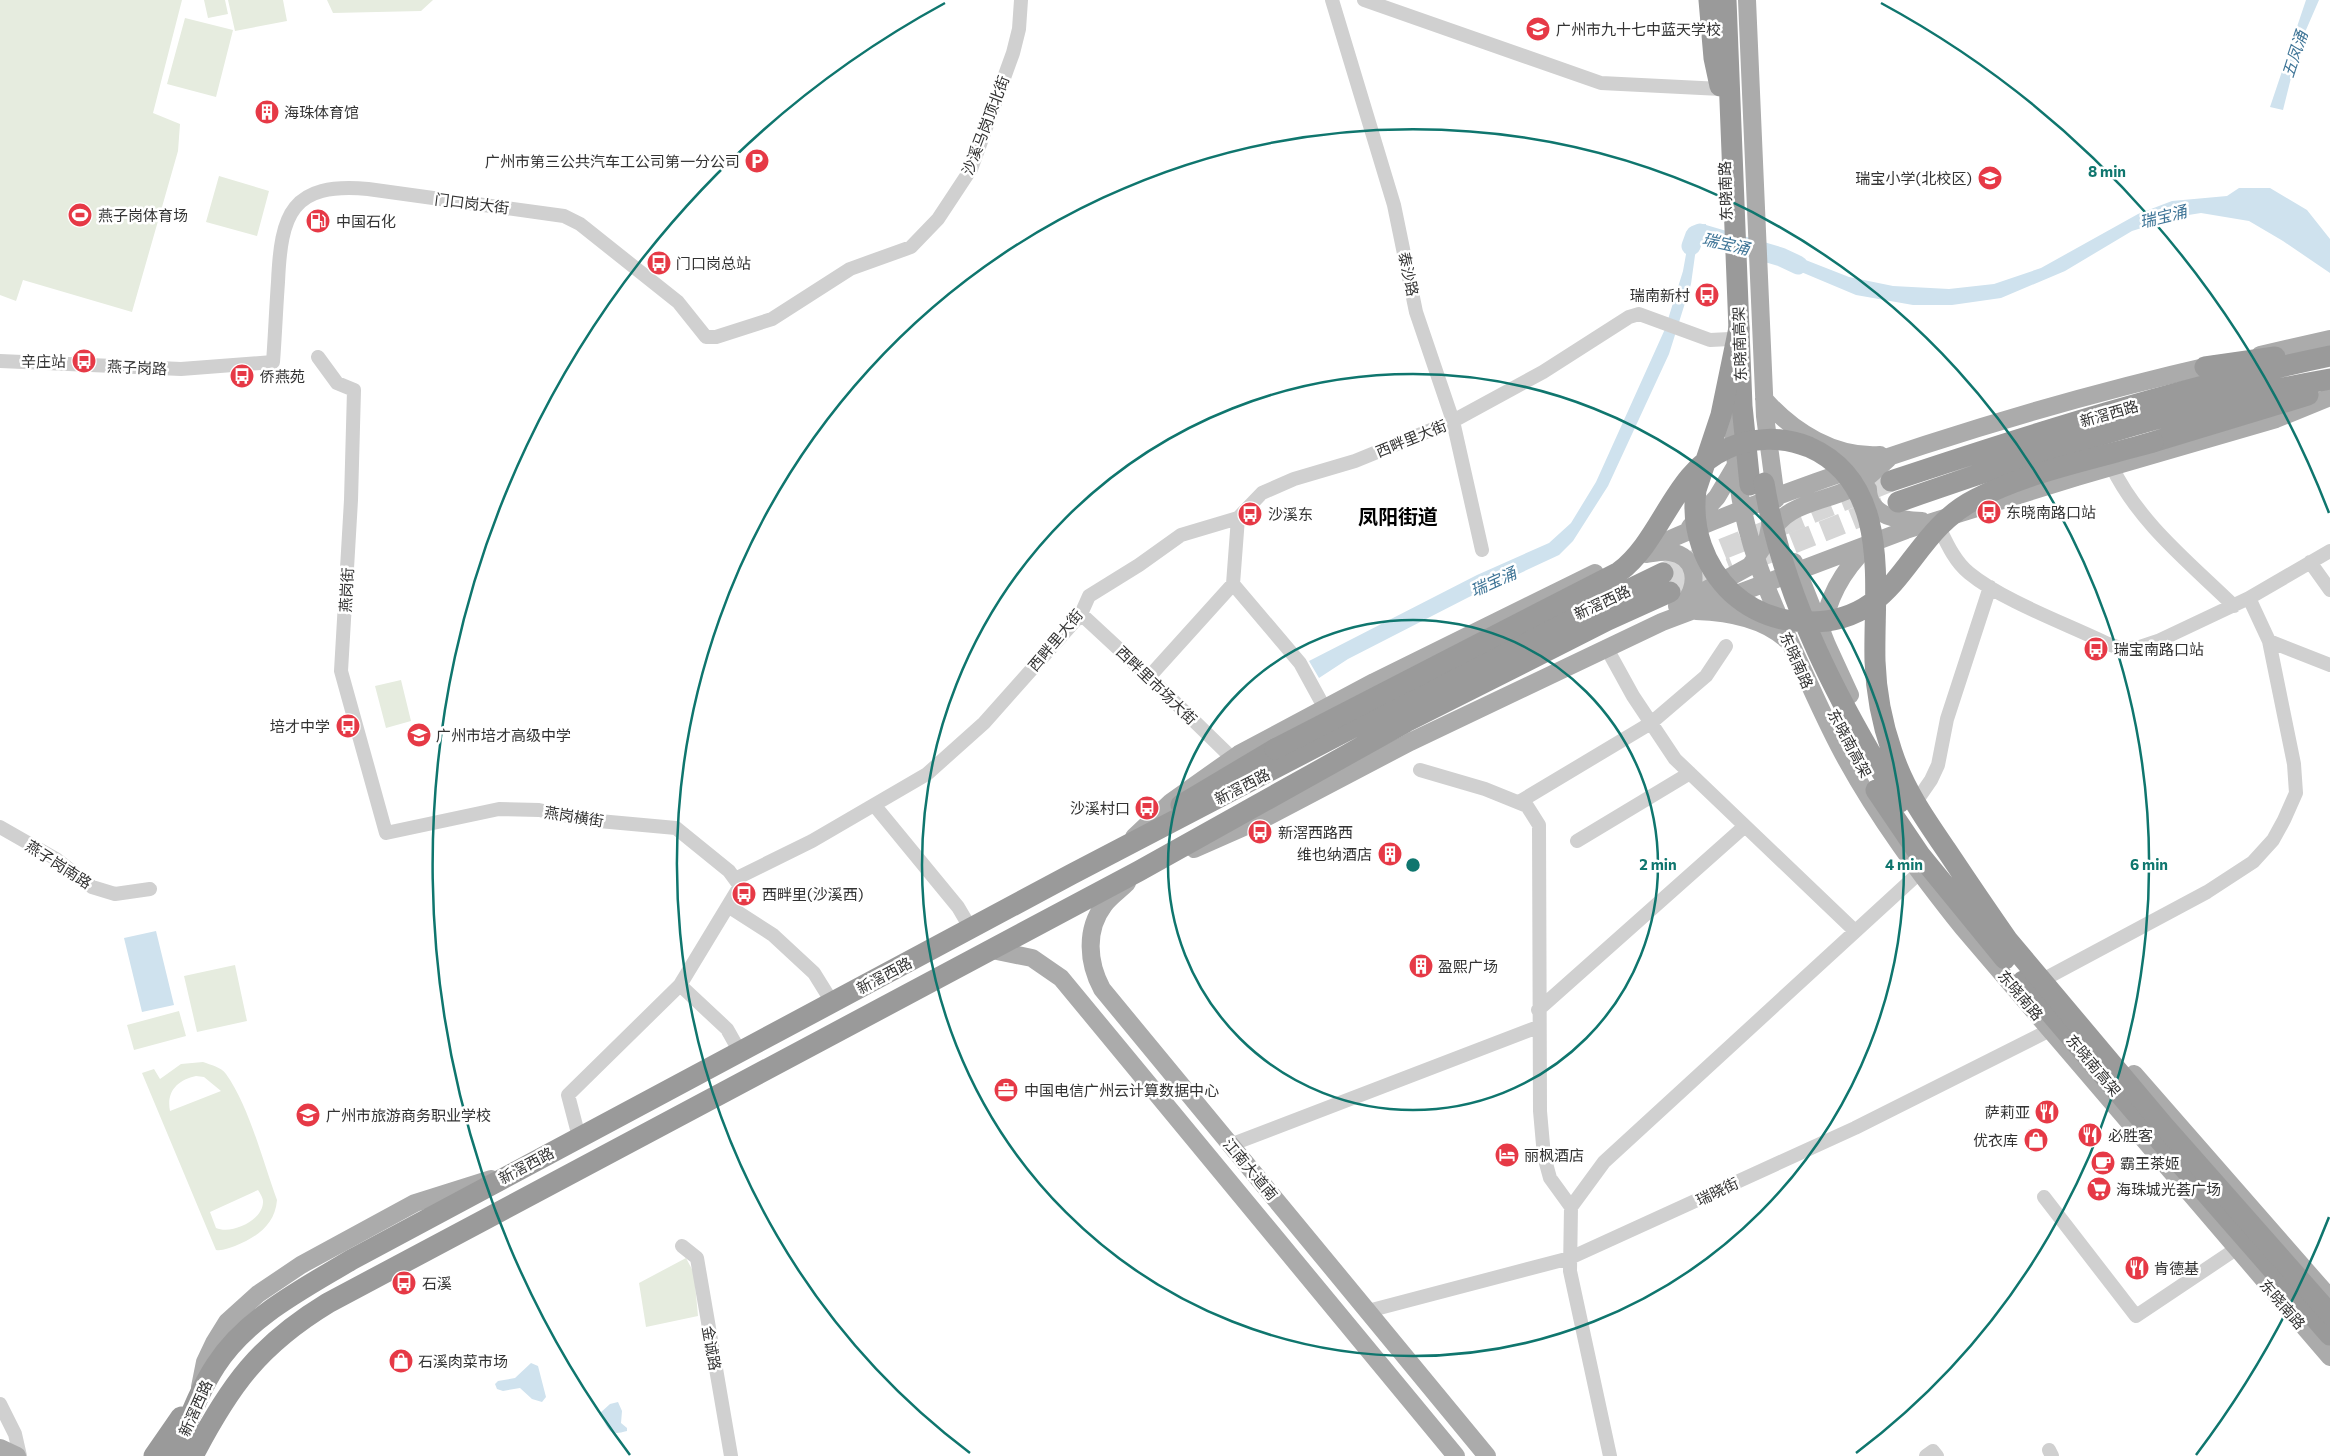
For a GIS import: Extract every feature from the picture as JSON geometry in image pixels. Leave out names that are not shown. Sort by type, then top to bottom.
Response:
[{"type":"highway","points":[[1709,0],[1714,58],[1721,89]]},
{"type":"highway","name":"东晓南高架","points":[[1726,0],[1734,334],[1745,449],[1753,505],[1766,559],[1803,650],[1873,785],[1915,848],[1976,924],[2135,1112],[2330,1335]]},
{"type":"highway","name":"东晓南高架","points":[[1740,0],[1757,432],[1768,508],[1780,555],[1794,597],[1812,638],[1878,765],[1938,855],[2008,942],[2220,1190],[2330,1314]]},
{"type":"highway","points":[[1734,334],[1721,415],[1696,490],[1694,502],[1697,530],[1707,560],[1724,585],[1757,610],[1783,619],[1816,622],[1846,616],[1870,605],[1892,586],[1937,528],[1961,507],[1976,499],[2018,482],[2270,408],[2330,387]]},
{"type":"highway","points":[[2248,375],[2330,340]]},
{"type":"highway","points":[[2205,367],[2330,351]]},
{"type":"highway","name":"新滘西路","points":[[1892,481],[2056,428],[2248,375],[2330,356]]},
{"type":"highway","name":"新滘西路","points":[[1898,502],[2096,436],[2276,390],[2330,379]]},
{"type":"highway","points":[[1120,849],[1188,800],[1275,749],[1619,572],[1634,560],[1647,544],[1686,480],[1713,456],[1724,449],[1749,441],[1775,439],[1792,441],[1817,451],[1828,458],[1848,478],[1862,500],[1870,526],[1875,554],[1875,661],[1878,697],[1893,757],[1915,803],[2008,942]]},
{"type":"highway","name":"新滘西路","points":[[174,1456],[197,1398],[216,1364],[230,1348],[267,1313],[351,1260],[510,1173],[1120,849],[1468,667],[1678,595]]},
{"type":"highway","name":"新滘西路","points":[[194,1456],[221,1405],[242,1374],[282,1334],[320,1308],[373,1278],[1139,871],[1406,722],[1591,628],[1678,595]]},
{"type":"highway","points":[[154,1456],[171,1429],[197,1398]]},
{"type":"main road","name":"东晓南路","points":[[1718,0],[1734,334],[1736,465],[1743,509],[1764,583],[1816,701],[1847,761],[1919,873],[2050,1030],[2330,1357]]},
{"type":"main road","name":"东晓南路","points":[[1746,0],[1768,451],[1781,519],[1797,572],[1822,633],[1863,720],[1913,806],[1974,887],[2330,1298]]},
{"type":"main road","points":[[1120,849],[1171,802],[1232,758],[1324,707],[1501,618],[1631,556],[1685,533],[1743,509],[1893,454],[2103,392],[2205,367],[2330,340]]},
{"type":"main road","points":[[1678,595],[1764,583],[1936,521],[2112,466],[2276,419],[2330,397]]},
{"type":"main road","points":[[1764,399],[1781,418],[1822,443],[1859,455],[1893,454]]},
{"type":"main road","points":[[1764,583],[1774,526],[1781,519],[1794,510],[1847,490],[1871,475],[1893,454]]},
{"type":"main road","points":[[1685,533],[1717,497],[1736,465]]},
{"type":"main road","points":[[1871,475],[1868,494],[1878,511],[1896,519],[1936,521]]},
{"type":"main road","points":[[1139,871],[1256,822],[1410,742],[1606,647],[1678,595],[1733,576],[1756,559],[1767,541],[1776,497]]},
{"type":"main road","points":[[1678,595],[1715,612],[1748,619],[1773,629],[1790,643],[1793,637],[1805,630],[1814,630],[1822,633],[1828,603],[1840,579],[1848,566],[1870,544]]},
{"type":"main road","points":[[1631,556],[1672,552],[1685,558],[1694,576],[1693,592],[1678,595]]},
{"type":"main road","name":"江南大道南","points":[[1139,871],[1105,904],[1093,923],[1091,964],[1094,975],[1102,989],[1487,1456]]},
{"type":"main road","name":"江南大道南","points":[[992,950],[1032,958],[1061,978],[1456,1456]]},
{"type":"main road","points":[[197,1398],[205,1362],[214,1343],[227,1322],[258,1294],[301,1265],[415,1203],[510,1173]]},
{"type":"main road","points":[[0,1448],[18,1456]]},
{"type":"street","name":"沙溪马岗顶北街","points":[[764,321],[772,319],[850,269],[911,247],[938,219],[971,169],[1012,53],[1019,29],[1021,0]]},
{"type":"street","name":"泰沙路","points":[[1332,0],[1394,206],[1416,312],[1453,420],[1482,550]]},
{"type":"street","points":[[1364,0],[1601,83],[1721,89]]},
{"type":"street","name":"门口岗大街","points":[[273,362],[279,254],[284,226],[294,208],[303,201],[318,191],[335,187],[368,189],[564,216],[585,228],[678,302],[706,337],[716,337],[764,321]]},
{"type":"street","name":"西畔里大街","points":[[738,883],[875,806],[927,774],[984,723],[1080,614],[1089,596],[1181,535],[1238,518],[1262,493],[1294,479],[1355,461],[1453,420],[1543,372],[1629,317],[1639,314],[1710,340],[1734,334]]},
{"type":"street","name":"燕岗街","points":[[318,357],[337,382],[354,390],[350,509],[341,671],[386,833]]},
{"type":"street","name":"燕子岗路","points":[[0,361],[181,369],[273,362]]},
{"type":"street","points":[[2112,466],[2120,484],[2140,513],[2234,606]]},
{"type":"street","points":[[1150,677],[1233,584],[1238,518]]},
{"type":"street","points":[[1936,521],[1953,554],[1968,572],[1990,586],[2108,644],[2124,649],[2158,641],[2234,606],[2330,551]]},
{"type":"street","points":[[2310,562],[2330,590]]},
{"type":"street","points":[[1233,584],[1300,664],[1324,707]]},
{"type":"street","points":[[1913,806],[1931,780],[1938,765],[1947,719],[1990,586]]},
{"type":"street","points":[[2050,976],[2207,892],[2253,862],[2273,840],[2296,793],[2294,764],[2269,641],[2249,598]]},
{"type":"street","name":"西畔里市场大街","points":[[1080,614],[1150,677],[1232,758]]},
{"type":"street","points":[[2269,641],[2330,665]]},
{"type":"street","points":[[1519,802],[1651,723],[1706,676],[1726,646]]},
{"type":"street","points":[[1606,647],[1651,723],[1675,759],[1855,931]]},
{"type":"street","points":[[1420,770],[1485,789],[1519,802],[1527,806],[1539,825],[1538,1027],[1540,1111],[1544,1156],[1550,1178],[1571,1207]]},
{"type":"street","points":[[1577,841],[1690,773]]},
{"type":"street","points":[[875,806],[958,907],[971,929]]},
{"type":"street","name":"燕岗横街","points":[[386,833],[499,810],[539,810],[588,820],[676,828],[728,871],[738,883]]},
{"type":"street","points":[[1538,1010],[1745,826]]},
{"type":"street","name":"燕子岗南路","points":[[0,827],[56,859],[92,887],[115,894],[150,889]]},
{"type":"street","points":[[1610,1456],[1570,1271],[1571,1207],[1604,1162],[1919,873]]},
{"type":"street","points":[[579,1137],[568,1095],[680,985],[728,906],[738,883]]},
{"type":"street","points":[[728,906],[772,935],[814,973],[832,1002]]},
{"type":"street","points":[[680,985],[727,1029],[740,1052]]},
{"type":"street","points":[[1230,1145],[1538,1027]]},
{"type":"street","name":"瑞晓街","points":[[1368,1311],[1570,1258],[1855,1128],[2050,1030]]},
{"type":"street","points":[[2044,1197],[2136,1316],[2236,1249]]},
{"type":"street","name":"金诚路","points":[[682,1246],[696,1258],[731,1456]]},
{"type":"street","points":[[267,1313],[282,1334]]},
{"type":"street","points":[[0,1404],[15,1434],[18,1456]]},
{"type":"shaded area","name":"燕子岗体育场","points":[[0,0],[182,0],[153,113],[180,124],[178,151],[132,312],[23,280],[16,301],[0,295]]},
{"type":"shaded area","points":[[204,0],[225,0],[228,14],[208,18]]},
{"type":"shaded area","points":[[228,0],[283,0],[287,21],[235,31]]},
{"type":"shaded area","points":[[327,0],[433,0],[421,11],[333,13]]},
{"type":"shaded area","points":[[185,18],[233,30],[216,97],[167,84]]},
{"type":"shaded area","points":[[219,176],[269,191],[257,236],[206,222]]},
{"type":"shaded area","points":[[401,680],[411,721],[386,728],[375,686]]},
{"type":"shaded area","points":[[235,965],[247,1021],[197,1032],[184,976]]},
{"type":"shaded area","points":[[179,1011],[186,1036],[134,1050],[127,1025]]},
{"type":"shaded area","points":[[203,1062],[219,1068],[226,1074],[249,1118],[277,1200],[273,1216],[264,1229],[251,1239],[223,1250],[216,1250],[142,1073],[154,1069],[160,1079],[181,1064]],"holes":[[[196,1076],[204,1077],[221,1091],[170,1111],[169,1104],[172,1092],[184,1080]],[[258,1190],[263,1200],[262,1208],[253,1220],[238,1228],[223,1230],[216,1228],[210,1212]]]},
{"type":"shaded area","points":[[686,1258],[694,1273],[698,1316],[646,1327],[639,1283]]},
{"type":"water","name":"五凤涌","points":[[2306,0],[2319,0],[2299,46],[2283,110],[2270,107]]},
{"type":"water","points":[[2239,188],[2270,188],[2307,210],[2330,239],[2330,273],[2283,241],[2249,221],[2201,213],[2176,217],[2132,231],[2065,271],[2001,298],[1952,305],[1913,305],[1856,295],[1775,261],[1775,248],[1849,277],[1893,286],[1949,289],[1994,284],[2041,268],[2138,214],[2172,201],[2227,196]]},
{"type":"water","points":[[1706,224],[1707,240],[1697,241],[1691,284],[1669,354],[1608,486],[1573,541],[1559,555],[1471,596],[1348,659],[1319,678],[1309,661],[1477,575],[1549,543],[1571,523],[1596,482],[1665,329],[1683,271],[1690,232],[1696,225]]},
{"type":"water","points":[[156,931],[174,1005],[142,1012],[124,938]]},
{"type":"water","points":[[531,1363],[538,1366],[546,1397],[542,1402],[532,1399],[520,1388],[503,1391],[497,1389],[495,1384],[498,1381],[515,1378]]},
{"type":"water","points":[[618,1402],[622,1411],[621,1423],[627,1428],[627,1431],[615,1433],[609,1430],[599,1414],[610,1404]]},
{"type":"waterway","name":"瑞宝涌","points":[[1691,246],[1695,235],[1700,233],[1781,257],[1798,265]]},
{"type":"tunnel","points":[[1663,573],[1891,481]]},
{"type":"tunnel","points":[[1763,555],[1884,507]]},
{"type":"tunnel","points":[[1670,592],[1733,567]]},
{"type":"place","name":"广州市九十七中蓝天学校","points":[[1538,29]]},
{"type":"place","name":"海珠体育馆","points":[[267,112]]},
{"type":"place","name":"广州市第三公共汽车工公司第一分公司","points":[[757,161]]},
{"type":"place","name":"瑞宝小学(北校区)","points":[[1990,178]]},
{"type":"place","name":"燕子岗体育场","points":[[80,215]]},
{"type":"place","name":"中国石化","points":[[318,221]]},
{"type":"place","name":"门口岗总站","points":[[659,263]]},
{"type":"place","name":"瑞南新村","points":[[1707,295]]},
{"type":"place","name":"辛庄站","points":[[84,361]]},
{"type":"place","name":"侨燕苑","points":[[242,376]]},
{"type":"place","name":"东晓南路口站","points":[[1989,512]]},
{"type":"place","name":"沙溪东","points":[[1250,514]]},
{"type":"place","name":"瑞宝南路口站","points":[[2096,649]]},
{"type":"place","name":"培才中学","points":[[348,726]]},
{"type":"place","name":"广州市培才高级中学","points":[[419,735]]},
{"type":"place","name":"沙溪村口","points":[[1147,808]]},
{"type":"place","name":"新滘西路西","points":[[1260,832]]},
{"type":"place","name":"维也纳酒店","points":[[1390,854]]},
{"type":"place","name":"西畔里(沙溪西)","points":[[744,894]]},
{"type":"place","name":"盈熙广场","points":[[1421,966]]},
{"type":"place","name":"中国电信广州云计算数据中心","points":[[1006,1090]]},
{"type":"place","name":"萨莉亚","points":[[2047,1112]]},
{"type":"place","name":"广州市旅游商务职业学校","points":[[308,1115]]},
{"type":"place","name":"必胜客","points":[[2090,1135]]},
{"type":"place","name":"优衣库","points":[[2036,1140]]},
{"type":"place","name":"丽枫酒店","points":[[1507,1155]]},
{"type":"place","name":"霸王茶姬","points":[[2103,1163]]},
{"type":"place","name":"海珠城光荟广场","points":[[2099,1189]]},
{"type":"place","name":"肯德基","points":[[2137,1268]]},
{"type":"place","name":"石溪","points":[[404,1283]]},
{"type":"place","name":"石溪肉菜市场","points":[[401,1361]]},
{"type":"district","name":"凤阳街道","points":[[1398,516]]}]
